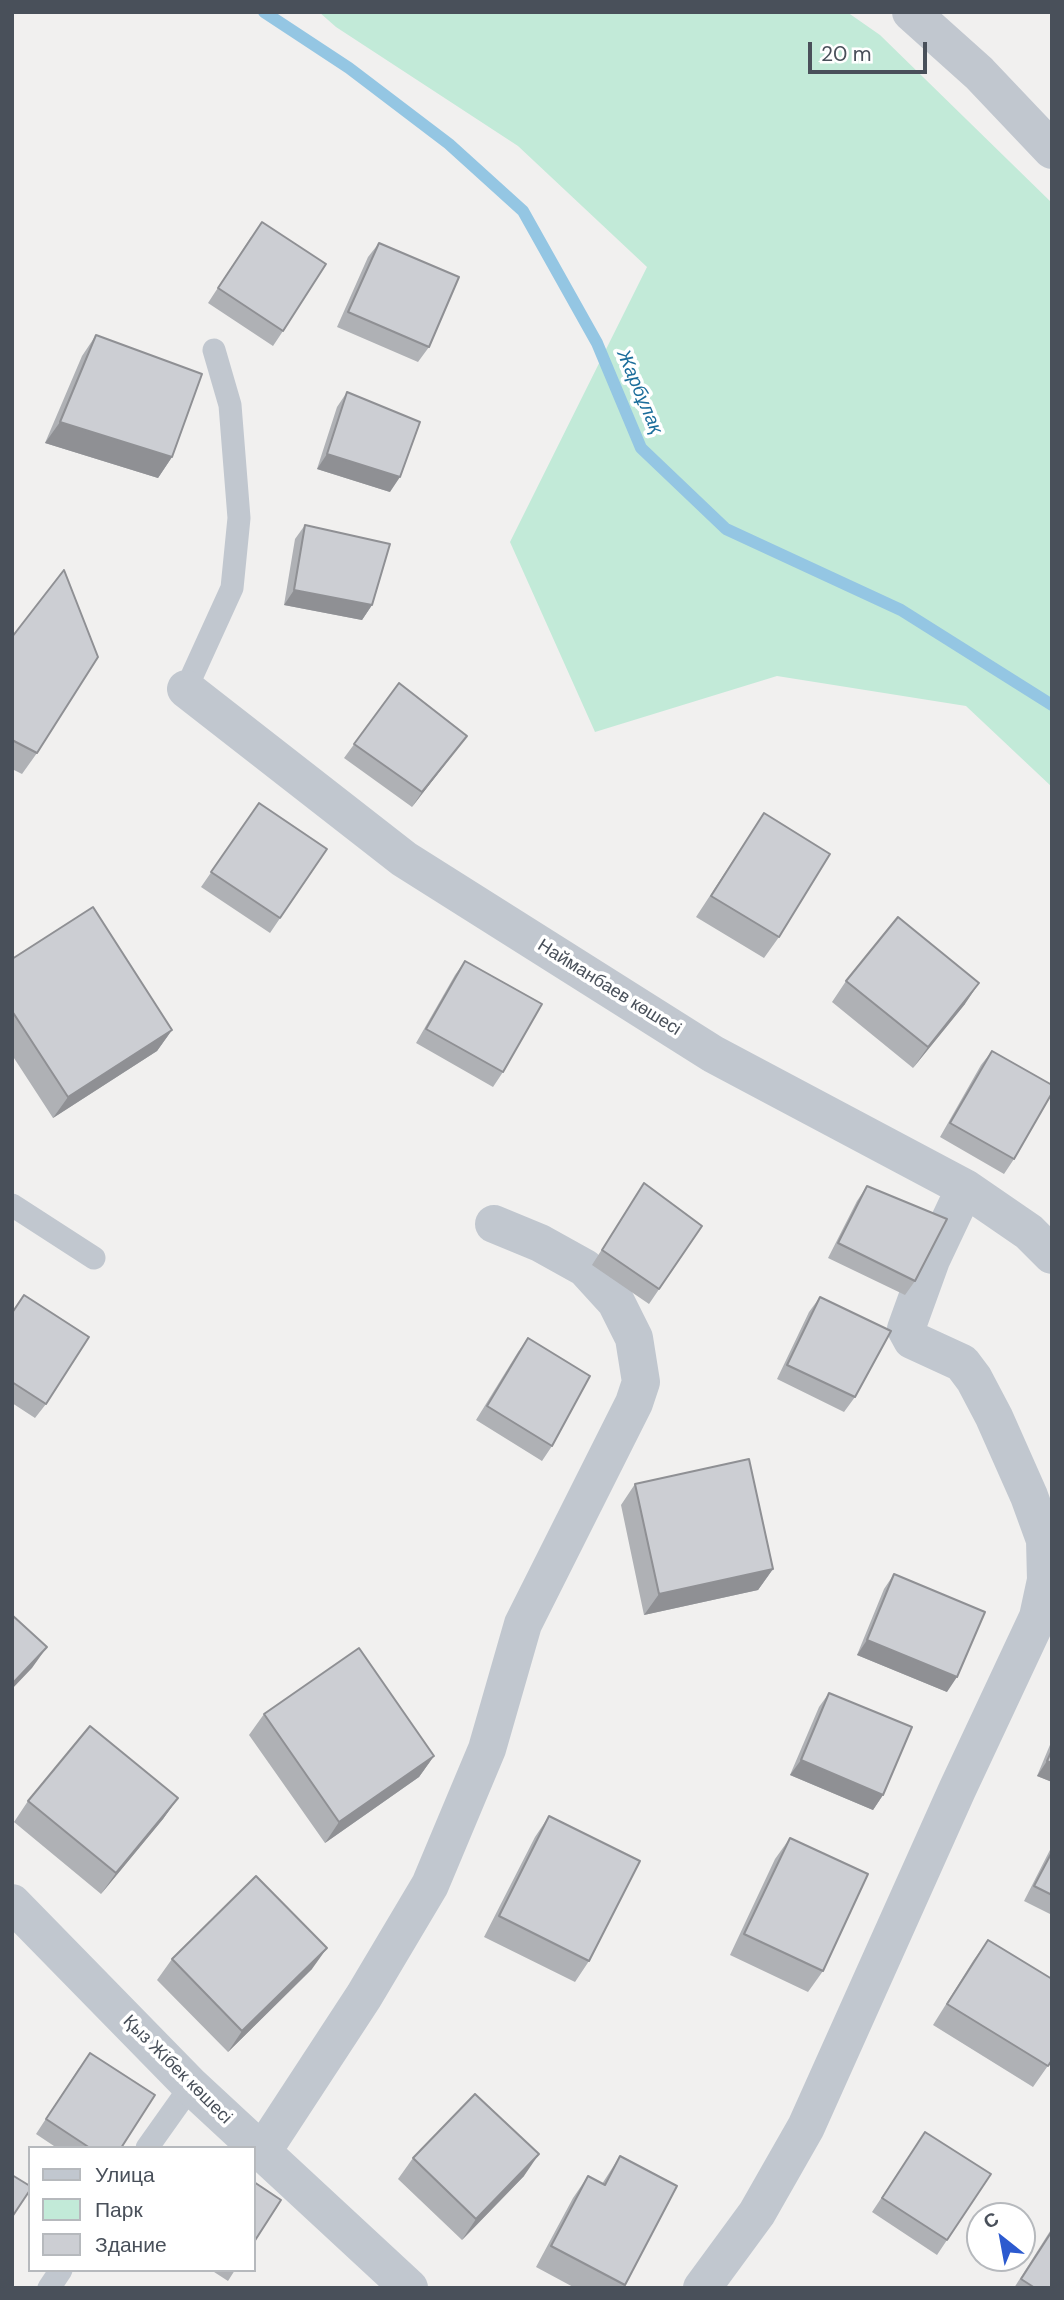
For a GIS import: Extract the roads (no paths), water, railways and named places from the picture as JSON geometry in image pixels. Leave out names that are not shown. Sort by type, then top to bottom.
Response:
[{"type":"street","points":[[911,12],[979,73],[1052,150]]},
{"type":"street","name":"Найманбаев көшесі","points":[[186,690],[404,859],[713,1054],[965,1188],[1029,1232],[1052,1255]]},
{"type":"street","points":[[702,2288],[757,2213],[806,2127],[1038,1617],[1046,1580],[1045,1540],[1030,1496],[994,1417],[974,1379],[962,1363],[912,1340],[906,1328],[931,1260],[965,1188]]},
{"type":"street","points":[[261,2152],[364,1996],[430,1885],[487,1749],[523,1624],[634,1403],[641,1382],[634,1338],[615,1302],[585,1268],[540,1243],[494,1224]]},
{"type":"street","name":"Қыз Жібек көшесі","points":[[12,1903],[255,2146]]},
{"type":"street","name":"Қыз Жібек көшесі","points":[[256,2147],[409,2288]]},
{"type":"lane","points":[[186,690],[232,589],[239,518],[230,405],[214,350]]},
{"type":"lane","points":[[12,1205],[94,1258]]},
{"type":"lane","points":[[148,2146],[191,2085]]},
{"type":"lane","points":[[49,2288],[60,2272]]},
{"type":"waterway","name":"Жарбұлақ","points":[[264,12],[349,68],[449,144],[523,211],[597,343],[641,448],[726,529],[901,610],[1052,705]]}]
